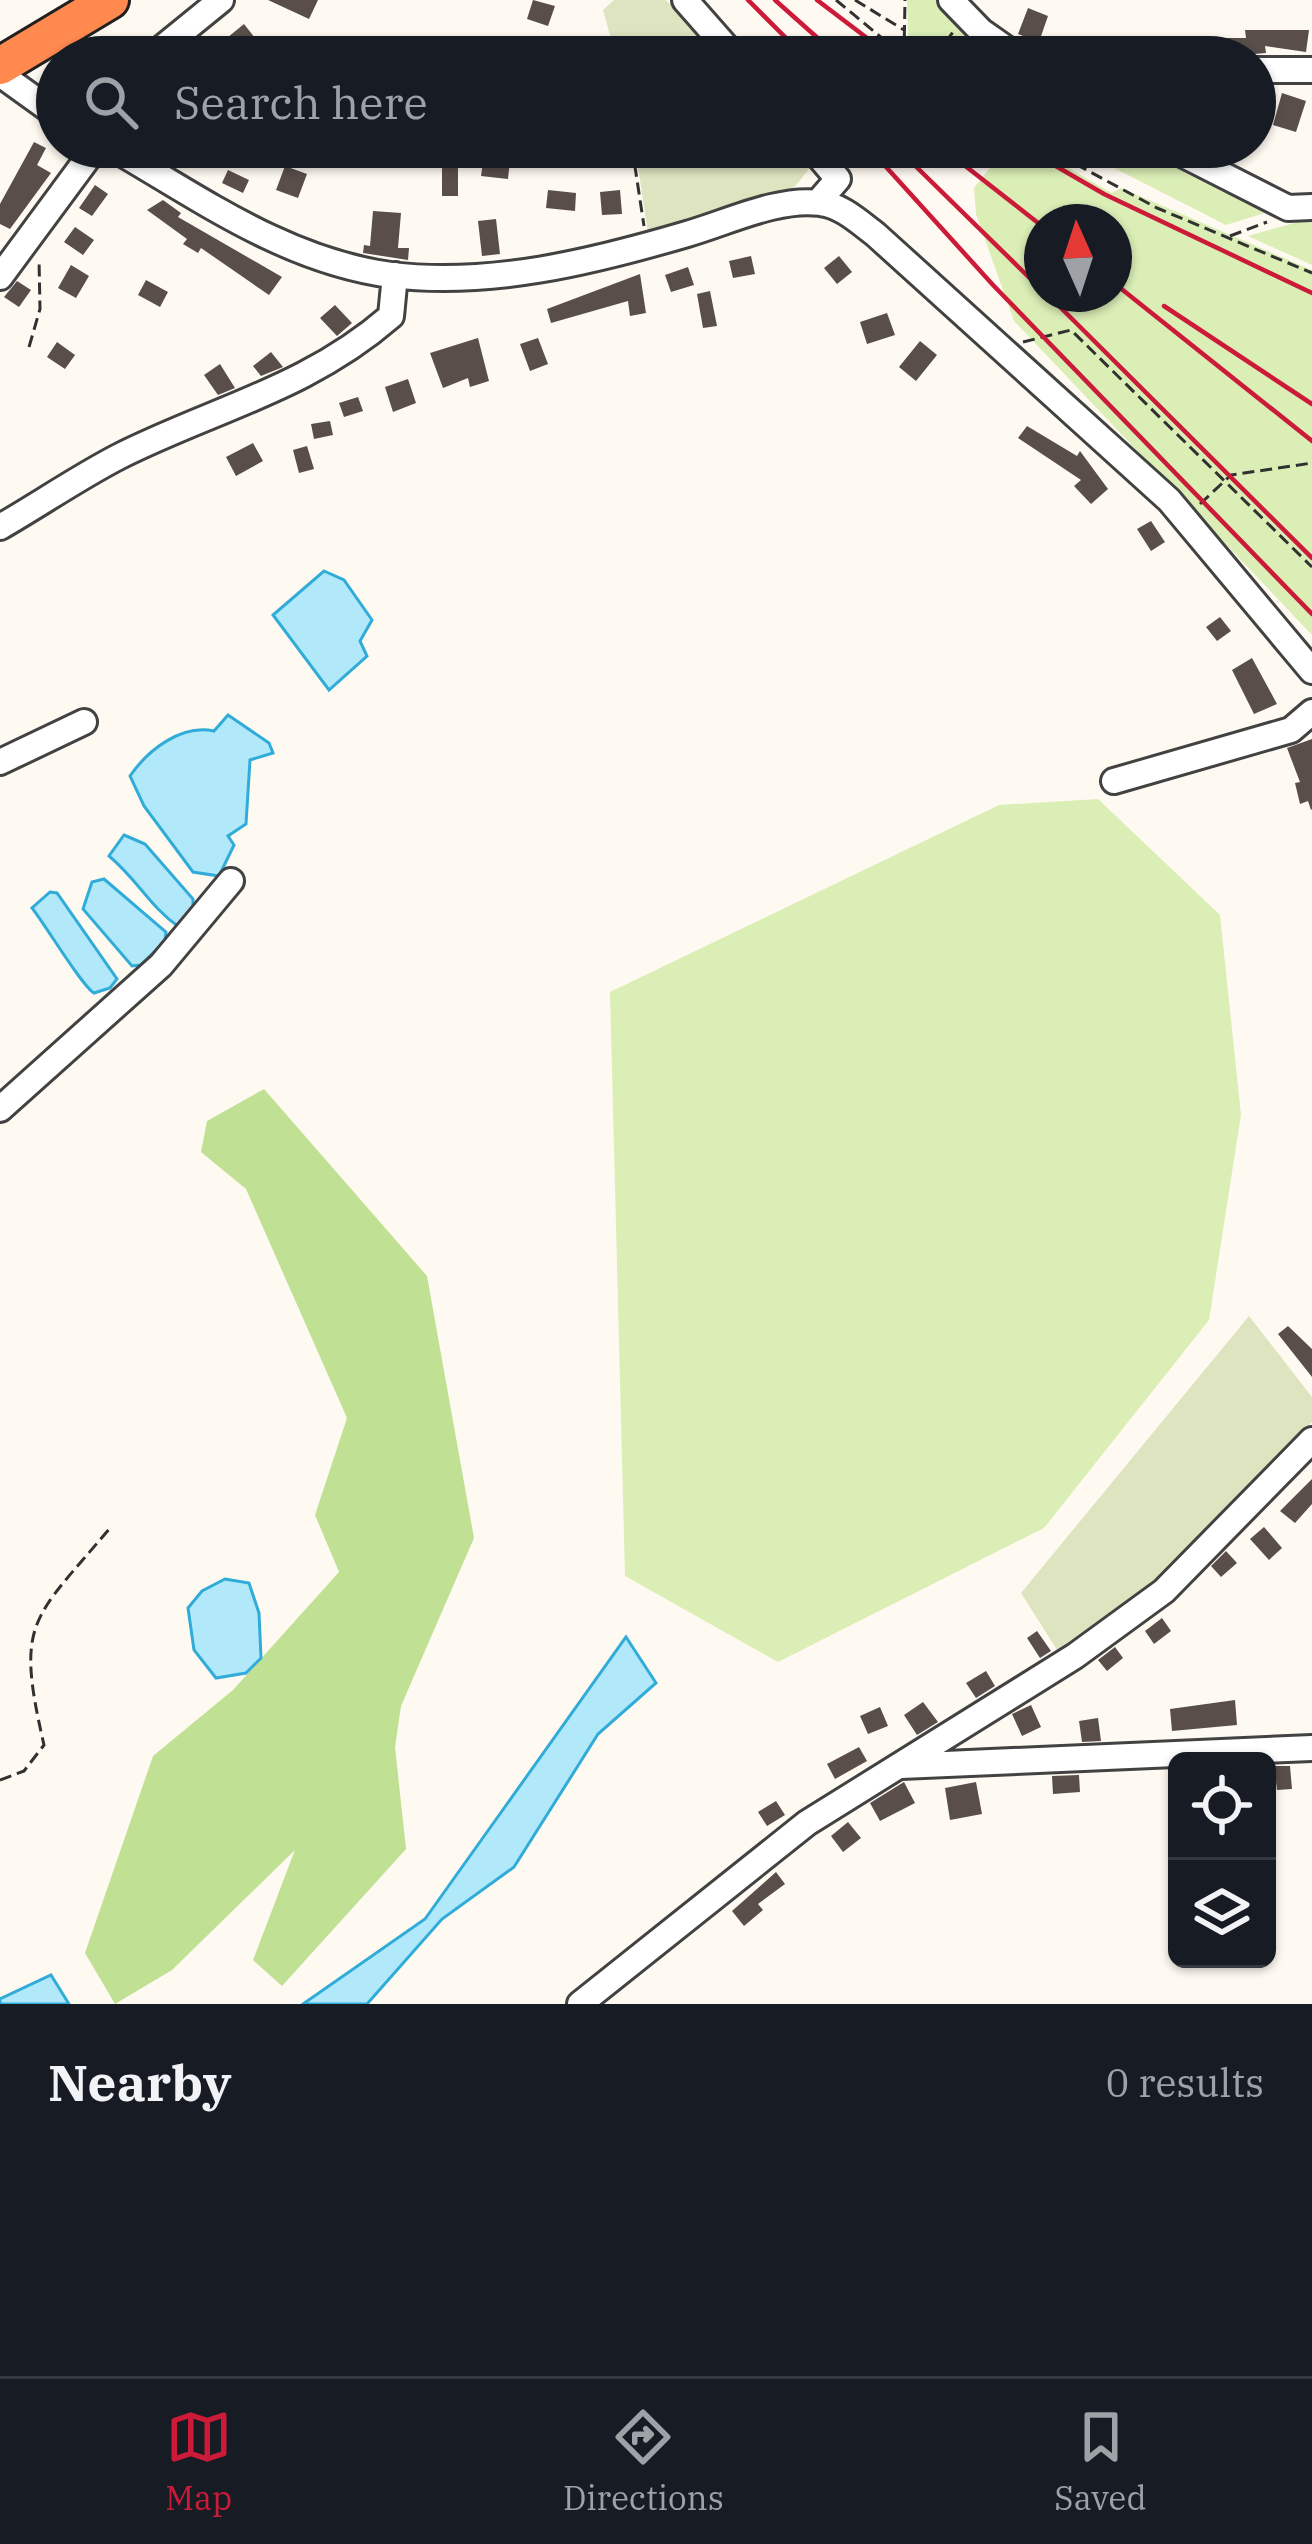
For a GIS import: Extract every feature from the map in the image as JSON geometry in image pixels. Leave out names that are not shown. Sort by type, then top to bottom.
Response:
[{"type":"highway","points":[[53,36],[110,0]]},
{"type":"highway","points":[[0,70],[36,47]]},
{"type":"street","points":[[176,36],[220,0]]},
{"type":"street","points":[[685,0],[717,36]]},
{"type":"street","points":[[955,4],[993,36]]},
{"type":"street","points":[[0,70],[36,98]]},
{"type":"street","points":[[1276,70],[1312,70]]},
{"type":"street","points":[[0,278],[81,168]]},
{"type":"street","points":[[147,168],[291,251],[395,275],[524,273],[818,202],[836,207],[875,234],[1169,500],[1312,671]]},
{"type":"street","points":[[818,202],[838,179],[829,168]]},
{"type":"street","points":[[1213,168],[1300,208]]},
{"type":"street","points":[[0,527],[122,456],[254,403],[346,355],[391,316],[395,275]]},
{"type":"street","points":[[1114,781],[1291,730],[1312,712]]},
{"type":"street","points":[[0,762],[84,722]]},
{"type":"street","points":[[0,1109],[160,965],[231,881]]},
{"type":"street","points":[[580,2004],[807,1822],[1075,1656],[1164,1591],[1283,1476],[1312,1440]]},
{"type":"street","points":[[899,1766],[1312,1748]]},
{"type":"path","points":[[836,0],[879,36]]},
{"type":"path","points":[[855,0],[904,30]]},
{"type":"path","points":[[904,36],[905,0]]},
{"type":"path","points":[[949,36],[957,25],[955,4]]},
{"type":"path","points":[[635,168],[647,246]]},
{"type":"path","points":[[1083,168],[1157,208],[1312,273]]},
{"type":"path","points":[[1226,237],[1300,208]]},
{"type":"path","points":[[29,347],[42,270],[32,234]]},
{"type":"path","points":[[1018,343],[1071,330],[1312,567]]},
{"type":"path","points":[[1196,508],[1244,471],[1312,463]]},
{"type":"path","points":[[0,1780],[24,1771],[44,1745],[27,1673],[35,1618],[110,1528]]},
{"type":"green space","points":[[614,0],[666,0],[698,36],[610,36],[603,10]]},
{"type":"green space","points":[[907,0],[937,0],[969,36],[909,36]]},
{"type":"green space","points":[[638,168],[810,168],[792,190],[648,233]]},
{"type":"green space","points":[[990,168],[1069,168],[1112,193],[1121,188],[1312,270],[1312,635],[1014,321],[976,214],[974,188]]},
{"type":"green space","points":[[1114,168],[1187,168],[1268,212],[1226,225]]},
{"type":"green space","points":[[1312,218],[1312,265],[1248,236]]},
{"type":"green space","points":[[1098,799],[1220,915],[1241,1115],[1209,1320],[1044,1528],[778,1662],[625,1576],[610,992],[999,805]]},
{"type":"green space","points":[[264,1089],[427,1276],[474,1538],[401,1706],[395,1747],[406,1849],[282,1986],[253,1960],[295,1850],[172,1970],[115,2004],[85,1953],[153,1756],[233,1690],[339,1572],[315,1515],[347,1418],[246,1189],[201,1152],[207,1121]]},
{"type":"green space","points":[[1249,1316],[1312,1397],[1312,1422],[1166,1573],[1059,1653],[1021,1593]]},
{"type":"water","points":[[324,571],[344,580],[372,620],[360,641],[367,656],[329,690],[273,615]]},
{"type":"water","points":[[228,715],[269,743],[273,753],[250,760],[246,824],[228,836],[234,845],[219,876],[193,872],[144,806],[130,776],[166,741],[189,731],[214,731]]},
{"type":"water","points":[[124,835],[145,844],[193,899],[193,911],[179,927],[109,856]]},
{"type":"water","points":[[104,879],[166,932],[165,941],[141,965],[132,966],[83,909],[92,882]]},
{"type":"water","points":[[50,892],[57,893],[117,979],[110,988],[94,993],[88,988],[32,908]]},
{"type":"water","points":[[225,1579],[249,1583],[259,1613],[261,1658],[246,1673],[216,1678],[194,1650],[188,1608],[202,1591]]},
{"type":"water","points":[[626,1637],[656,1683],[598,1734],[514,1867],[442,1919],[367,2004],[303,2004],[425,1919]]},
{"type":"water","points":[[51,1975],[69,2004],[0,2004],[0,1999]]},
{"type":"building","points":[[268,0],[318,0],[309,19]]},
{"type":"building","points":[[533,0],[555,6],[548,26],[527,19]]},
{"type":"building","points":[[1028,8],[1048,16],[1041,36],[1018,34]]},
{"type":"building","points":[[244,24],[253,36],[229,36]]},
{"type":"building","points":[[1245,30],[1309,30],[1306,52],[1276,48],[1276,36],[1246,36]]},
{"type":"building","points":[[1282,93],[1306,101],[1296,132],[1276,126]]},
{"type":"building","points":[[36,143],[36,168],[51,173],[10,229],[0,224],[0,204]]},
{"type":"building","points":[[284,168],[307,174],[298,198],[276,190]]},
{"type":"building","points":[[442,168],[458,168],[458,196],[442,196]]},
{"type":"building","points":[[482,168],[509,168],[508,179],[481,176]]},
{"type":"building","points":[[228,170],[249,180],[243,193],[222,183]]},
{"type":"building","points":[[95,185],[108,194],[92,216],[79,208]]},
{"type":"building","points":[[548,190],[576,193],[575,211],[546,208]]},
{"type":"building","points":[[620,190],[622,214],[602,215],[600,192]]},
{"type":"building","points":[[163,200],[181,213],[178,217],[282,277],[269,295],[201,248],[198,253],[183,244],[187,239],[147,210]]},
{"type":"building","points":[[373,211],[401,213],[398,248],[409,248],[408,260],[363,253],[364,245],[370,246]]},
{"type":"building","points":[[496,219],[500,254],[482,256],[478,221]]},
{"type":"building","points":[[75,227],[94,240],[83,255],[64,242]]},
{"type":"building","points":[[751,256],[755,274],[733,278],[729,261]]},
{"type":"building","points":[[839,256],[852,272],[837,284],[824,268]]},
{"type":"building","points":[[71,265],[89,276],[76,298],[58,288]]},
{"type":"building","points":[[688,267],[694,285],[671,292],[665,275]]},
{"type":"building","points":[[640,274],[646,313],[630,316],[628,301],[551,323],[547,309]]},
{"type":"building","points":[[146,280],[168,292],[160,307],[138,295]]},
{"type":"building","points":[[17,281],[31,290],[19,307],[4,297]]},
{"type":"building","points":[[710,291],[717,326],[703,328],[697,294]]},
{"type":"building","points":[[335,305],[352,323],[337,336],[320,318]]},
{"type":"building","points":[[887,313],[895,335],[867,344],[860,322]]},
{"type":"building","points":[[478,338],[489,381],[470,387],[468,378],[443,388],[430,353]]},
{"type":"building","points":[[538,338],[548,364],[530,371],[520,344]]},
{"type":"building","points":[[920,341],[937,355],[916,381],[899,367]]},
{"type":"building","points":[[57,342],[75,355],[65,369],[47,357]]},
{"type":"building","points":[[271,352],[283,367],[261,376],[253,366]]},
{"type":"building","points":[[220,364],[235,388],[218,395],[204,375]]},
{"type":"building","points":[[408,379],[416,403],[393,412],[385,387]]},
{"type":"building","points":[[358,397],[363,411],[344,417],[339,403]]},
{"type":"building","points":[[330,421],[333,435],[314,439],[311,424]]},
{"type":"building","points":[[1027,426],[1077,456],[1080,451],[1108,489],[1091,504],[1074,486],[1081,480],[1018,438]]},
{"type":"building","points":[[253,443],[263,461],[236,476],[226,457]]},
{"type":"building","points":[[307,446],[314,469],[299,473],[293,450]]},
{"type":"building","points":[[1151,521],[1165,542],[1151,551],[1137,529]]},
{"type":"building","points":[[1220,617],[1231,631],[1217,641],[1206,627]]},
{"type":"building","points":[[1252,658],[1277,704],[1254,714],[1232,670]]},
{"type":"building","points":[[1312,739],[1311,810],[1308,801],[1300,804],[1295,783],[1300,782],[1287,748]]},
{"type":"building","points":[[1288,1326],[1312,1349],[1312,1377],[1278,1334]]},
{"type":"building","points":[[1312,1479],[1312,1504],[1295,1523],[1280,1511]]},
{"type":"building","points":[[1264,1527],[1282,1548],[1269,1560],[1250,1539]]},
{"type":"building","points":[[1226,1551],[1237,1563],[1221,1577],[1211,1566]]},
{"type":"building","points":[[1162,1618],[1171,1631],[1154,1644],[1145,1631]]},
{"type":"building","points":[[1037,1631],[1051,1651],[1040,1658],[1027,1638]]},
{"type":"building","points":[[1115,1647],[1123,1658],[1107,1671],[1098,1660]]},
{"type":"building","points":[[986,1671],[995,1686],[976,1698],[966,1683]]},
{"type":"building","points":[[1235,1700],[1237,1725],[1172,1731],[1170,1709]]},
{"type":"building","points":[[923,1702],[938,1722],[917,1735],[904,1715]]},
{"type":"building","points":[[1031,1705],[1041,1727],[1022,1736],[1012,1714]]},
{"type":"building","points":[[880,1707],[888,1726],[868,1734],[860,1716]]},
{"type":"building","points":[[1098,1718],[1101,1741],[1082,1742],[1079,1721]]},
{"type":"building","points":[[859,1747],[867,1761],[835,1779],[827,1764]]},
{"type":"building","points":[[1276,1766],[1290,1766],[1292,1789],[1277,1790]]},
{"type":"building","points":[[1079,1775],[1080,1792],[1053,1794],[1052,1776]]},
{"type":"building","points":[[904,1782],[915,1803],[880,1821],[870,1803]]},
{"type":"building","points":[[976,1782],[982,1814],[950,1820],[945,1788]]},
{"type":"building","points":[[776,1801],[785,1815],[767,1826],[758,1812]]},
{"type":"building","points":[[848,1822],[861,1838],[843,1852],[831,1836]]},
{"type":"building","points":[[776,1872],[785,1884],[758,1904],[763,1910],[744,1926],[732,1911]]},
{"type":"railway","points":[[748,0],[784,36]]},
{"type":"railway","points":[[775,0],[815,36]]},
{"type":"railway","points":[[817,0],[864,36]]},
{"type":"railway","points":[[887,168],[993,285],[1312,614]]},
{"type":"railway","points":[[917,168],[1024,272]]},
{"type":"railway","points":[[968,168],[1024,212]]},
{"type":"railway","points":[[1059,168],[1312,293]]},
{"type":"railway","points":[[1132,297],[1312,441]]},
{"type":"railway","points":[[1164,306],[1312,404]]},
{"type":"railway","points":[[1065,312],[1312,558]]}]
